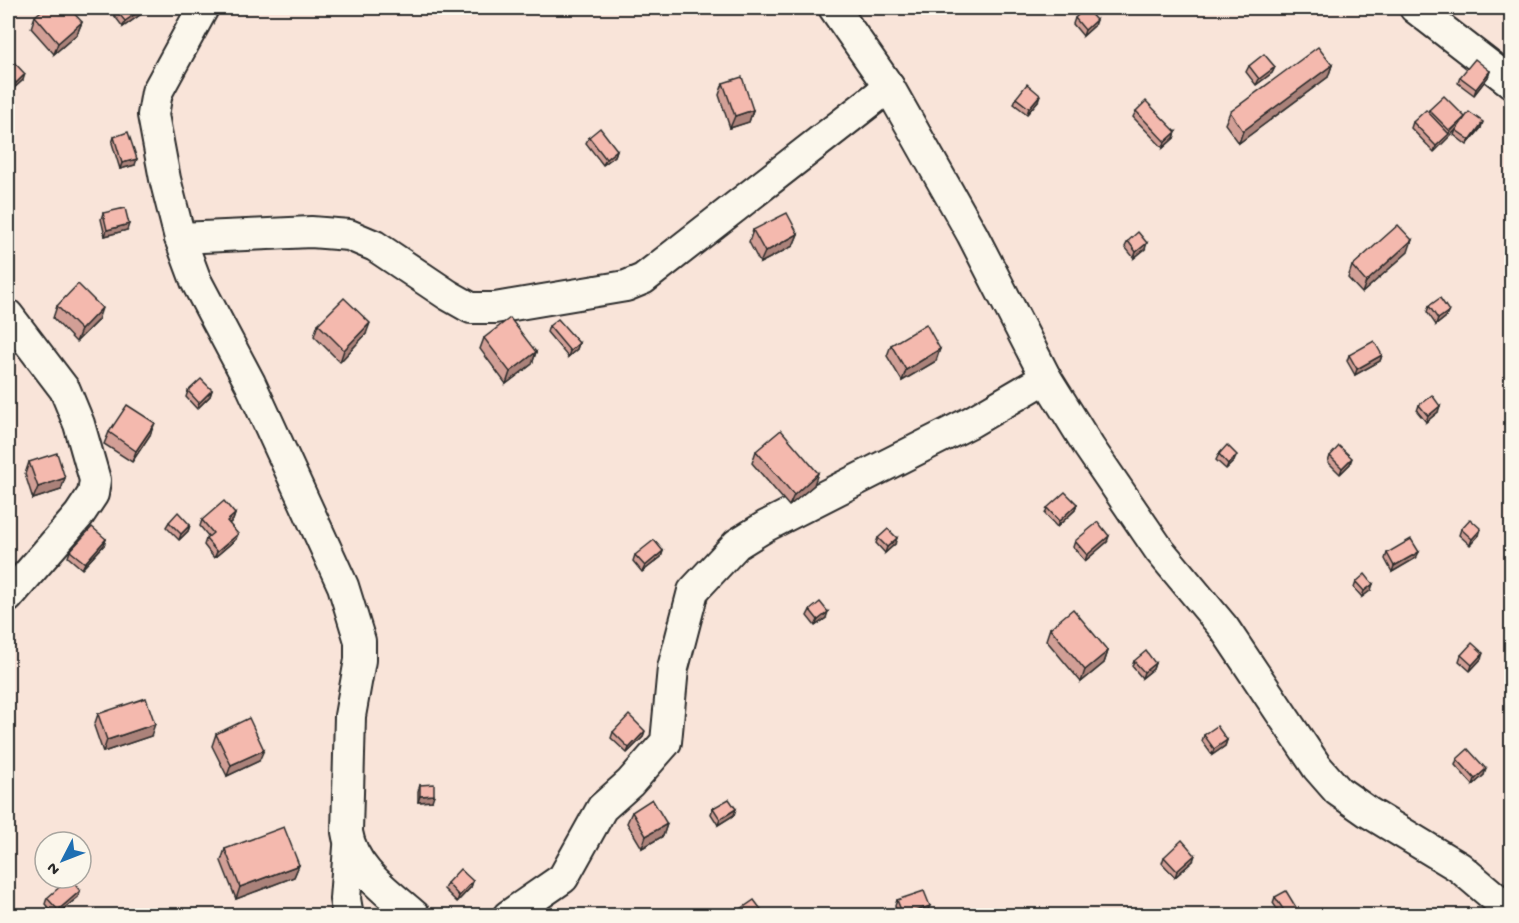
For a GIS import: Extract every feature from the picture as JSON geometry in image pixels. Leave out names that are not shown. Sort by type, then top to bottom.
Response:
[{"type":"street","points":[[203,8],[158,92],[153,115],[156,143],[180,238],[196,281],[250,383],[283,452],[343,586],[355,620],[360,641],[360,660],[350,716],[347,832],[350,847],[345,899],[348,915]]},
{"type":"street","points":[[834,8],[889,87],[972,234],[1046,378],[1160,551],[1224,628],[1317,767],[1338,791],[1368,812],[1459,867],[1512,912]]},
{"type":"street","points":[[1415,8],[1499,66],[1512,83]]},
{"type":"street","points":[[180,238],[311,232],[348,236],[375,246],[448,296],[471,308],[495,308],[626,286],[643,279],[889,87]]},
{"type":"street","points":[[8,315],[65,390],[79,424],[95,480],[93,494],[79,515],[8,597]]},
{"type":"street","points":[[508,915],[564,878],[602,808],[630,783],[666,742],[673,668],[693,591],[708,572],[737,544],[766,526],[960,428],[1046,378]]},
{"type":"street","points":[[350,847],[371,877],[415,915]]},
{"type":"building","points":[[45,8],[69,8],[82,22],[58,43],[35,16]]},
{"type":"building","points":[[144,8],[125,21],[115,9]]},
{"type":"building","points":[[1085,8],[1096,20],[1085,30],[1075,18]]},
{"type":"building","points":[[1318,47],[1332,65],[1243,131],[1230,112]]},
{"type":"building","points":[[1264,54],[1275,67],[1259,79],[1249,66]]},
{"type":"building","points":[[1475,59],[1490,71],[1476,89],[1460,77]]},
{"type":"building","points":[[12,60],[25,74],[16,83],[8,74],[8,63]]},
{"type":"building","points":[[742,77],[753,110],[735,116],[723,83]]},
{"type":"building","points":[[1027,84],[1040,95],[1029,108],[1016,98]]},
{"type":"building","points":[[1444,96],[1465,117],[1450,131],[1429,110]]},
{"type":"building","points":[[1146,101],[1176,132],[1165,142],[1136,111]]},
{"type":"building","points":[[1426,110],[1449,134],[1436,146],[1413,122]]},
{"type":"building","points":[[1469,112],[1483,122],[1470,140],[1456,130]]},
{"type":"building","points":[[600,128],[617,150],[606,159],[589,137]]},
{"type":"building","points":[[128,132],[137,159],[122,163],[114,137]]},
{"type":"building","points":[[125,208],[129,224],[107,230],[103,213]]},
{"type":"building","points":[[787,213],[798,234],[765,252],[753,230]]},
{"type":"building","points":[[1398,225],[1412,240],[1366,282],[1352,266]]},
{"type":"building","points":[[1138,232],[1147,243],[1136,252],[1128,241]]},
{"type":"building","points":[[78,284],[102,308],[81,330],[57,306]]},
{"type":"building","points":[[344,298],[370,323],[344,350],[318,324]]},
{"type":"building","points":[[1440,298],[1449,311],[1438,319],[1429,306]]},
{"type":"building","points":[[510,318],[536,352],[510,372],[484,338]]},
{"type":"building","points":[[558,319],[579,343],[570,351],[549,326]]},
{"type":"building","points":[[926,324],[940,349],[906,370],[891,345]]},
{"type":"building","points":[[1374,341],[1382,355],[1357,369],[1349,355]]},
{"type":"building","points":[[201,379],[212,390],[199,403],[188,391]]},
{"type":"building","points":[[1432,395],[1440,406],[1428,416],[1419,405]]},
{"type":"building","points":[[127,405],[155,423],[136,451],[109,432]]},
{"type":"building","points":[[781,430],[818,473],[794,495],[756,451]]},
{"type":"building","points":[[1227,445],[1237,455],[1228,464],[1219,454]]},
{"type":"building","points":[[1339,446],[1352,458],[1342,468],[1330,456]]},
{"type":"building","points":[[57,453],[65,478],[38,487],[29,462]]},
{"type":"building","points":[[1065,492],[1077,504],[1059,521],[1047,508]]},
{"type":"building","points":[[224,501],[235,514],[227,521],[238,534],[217,552],[206,539],[213,533],[202,520]]},
{"type":"building","points":[[178,512],[190,525],[181,534],[169,522]]},
{"type":"building","points":[[1470,519],[1481,529],[1472,539],[1461,529]]},
{"type":"building","points":[[1098,522],[1109,536],[1087,555],[1075,541]]},
{"type":"building","points":[[92,527],[106,539],[85,563],[70,551]]},
{"type":"building","points":[[888,529],[897,538],[887,547],[878,538]]},
{"type":"building","points":[[1411,539],[1419,552],[1394,566],[1387,553]]},
{"type":"building","points":[[654,540],[663,551],[645,566],[635,555]]},
{"type":"building","points":[[1365,574],[1373,584],[1364,591],[1356,582]]},
{"type":"building","points":[[820,602],[828,612],[818,620],[810,610]]},
{"type":"building","points":[[1073,609],[1108,651],[1085,670],[1050,628]]},
{"type":"building","points":[[1472,643],[1483,653],[1472,665],[1461,655]]},
{"type":"building","points":[[1146,651],[1155,663],[1144,672],[1134,661]]},
{"type":"building","points":[[146,698],[155,724],[107,740],[98,714]]},
{"type":"building","points":[[629,715],[645,731],[629,748],[613,732]]},
{"type":"building","points":[[249,718],[264,750],[231,765],[216,734]]},
{"type":"building","points":[[1217,726],[1227,740],[1214,749],[1204,735]]},
{"type":"building","points":[[1468,749],[1486,769],[1475,779],[1457,759]]},
{"type":"building","points":[[434,784],[434,795],[420,796],[420,785]]},
{"type":"building","points":[[652,799],[667,824],[646,836],[632,812]]},
{"type":"building","points":[[729,799],[736,809],[720,819],[713,808]]},
{"type":"building","points":[[284,827],[299,865],[240,887],[225,849]]},
{"type":"building","points":[[1182,840],[1195,855],[1177,871],[1164,857]]},
{"type":"building","points":[[460,869],[473,881],[459,896],[447,883]]},
{"type":"building","points":[[56,890],[80,891],[58,910],[47,898]]},
{"type":"building","points":[[924,891],[930,906],[903,915],[897,900]]},
{"type":"building","points":[[1286,891],[1300,914],[1287,915],[1275,897]]},
{"type":"building","points":[[754,900],[763,912],[758,915],[746,915],[741,909]]},
{"type":"building","points":[[96,910],[100,915],[89,915]]}]
